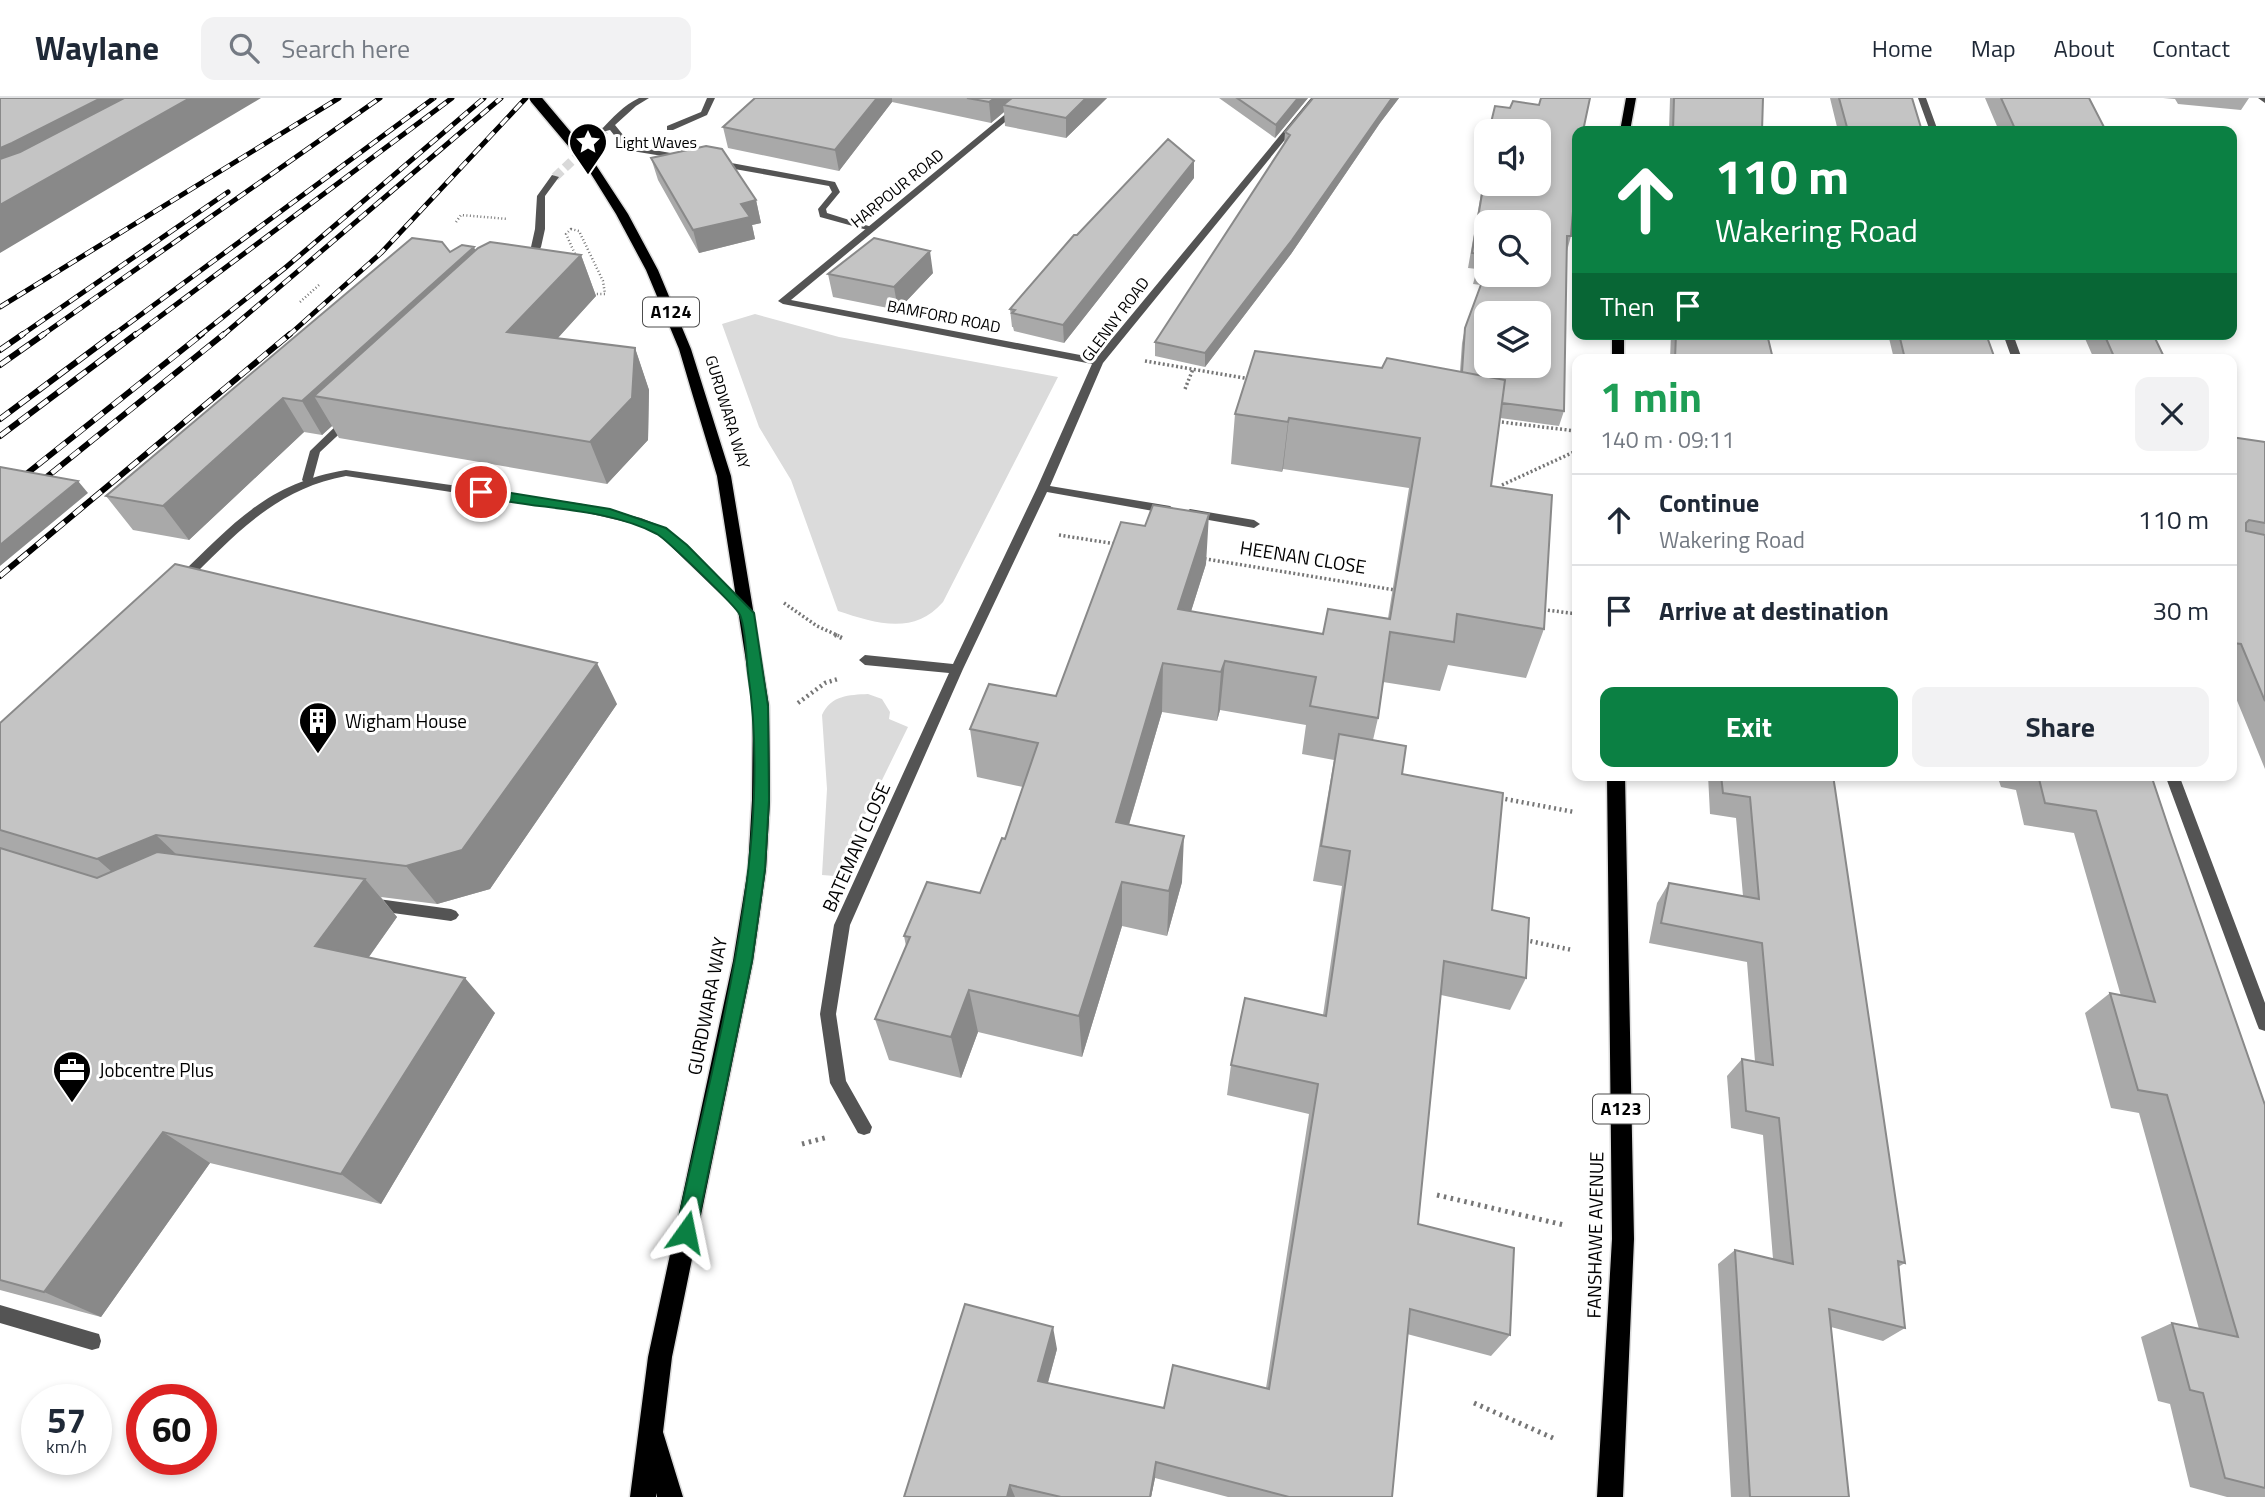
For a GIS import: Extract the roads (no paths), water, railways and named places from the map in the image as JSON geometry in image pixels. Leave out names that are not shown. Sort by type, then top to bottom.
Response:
[{"type":"main road","name":"GURDWARA WAY","points":[[536,98],[588,161],[622,214],[652,270],[685,349],[724,476],[761,706],[761,800],[757,869],[743,961],[662,1344],[643,1497]]},
{"type":"main road","points":[[1626,126],[1631,98]]},
{"type":"main road","name":"FANSHAWE AVENUE","points":[[1609,1497],[1622,1239],[1616,781]]},
{"type":"main road","name":"GURDWARA WAY","points":[[653,1404],[654,1438],[670,1497]]},
{"type":"street","points":[[645,98],[633,104],[608,127],[629,148],[689,159]]},
{"type":"street","points":[[670,128],[704,113],[711,98]]},
{"type":"street","name":"HARPOUR ROAD","points":[[783,301],[1030,98]]},
{"type":"street","name":"GLENNY ROAD","points":[[957,669],[1044,488],[1098,362],[1315,98]]},
{"type":"street","points":[[1922,98],[1932,126]]},
{"type":"street","points":[[702,161],[832,184],[836,192],[822,209],[823,215],[871,228]]},
{"type":"street","points":[[520,269],[536,247],[541,223],[541,196],[555,177]]},
{"type":"street","name":"BAMFORD ROAD","points":[[783,301],[1098,362]]},
{"type":"street","points":[[308,480],[316,452],[355,414]]},
{"type":"street","points":[[170,592],[250,515],[280,493],[308,480],[346,473],[583,508],[637,521],[662,531],[747,613]]},
{"type":"street","name":"HEENAN CLOSE","points":[[1044,488],[1255,524]]},
{"type":"street","points":[[865,660],[957,669]]},
{"type":"street","name":"BATEMAN CLOSE","points":[[864,1127],[838,1083],[828,1014],[842,925],[957,669]]},
{"type":"street","points":[[2174,781],[2265,1024]]},
{"type":"street","points":[[357,903],[451,915]]},
{"type":"street","points":[[0,1314],[92,1341]]},
{"type":"tunnel","points":[[555,177],[605,130]]},
{"type":"railway","points":[[0,307],[339,98]]},
{"type":"railway","points":[[41,336],[380,98]]},
{"type":"railway","points":[[112,336],[434,98]]},
{"type":"railway","points":[[134,336],[452,98]]},
{"type":"railway","points":[[199,336],[285,268],[484,98]]},
{"type":"railway","points":[[222,336],[501,98]]},
{"type":"railway","points":[[288,336],[381,253],[526,98]]},
{"type":"railway","points":[[20,336],[228,192]]},
{"type":"railway","points":[[0,350],[23,334]]},
{"type":"railway","points":[[0,365],[44,334]]},
{"type":"railway","points":[[0,419],[114,334]]},
{"type":"railway","points":[[0,436],[136,334]]},
{"type":"railway","points":[[0,495],[202,334]]},
{"type":"railway","points":[[33,488],[224,334]]},
{"type":"railway","points":[[0,576],[290,334]]},
{"type":"place","name":"Light Waves","points":[[588,176]]},
{"type":"place","name":"Wigham House","points":[[318,755]]},
{"type":"place","name":"Jobcentre Plus","points":[[72,1104]]}]
